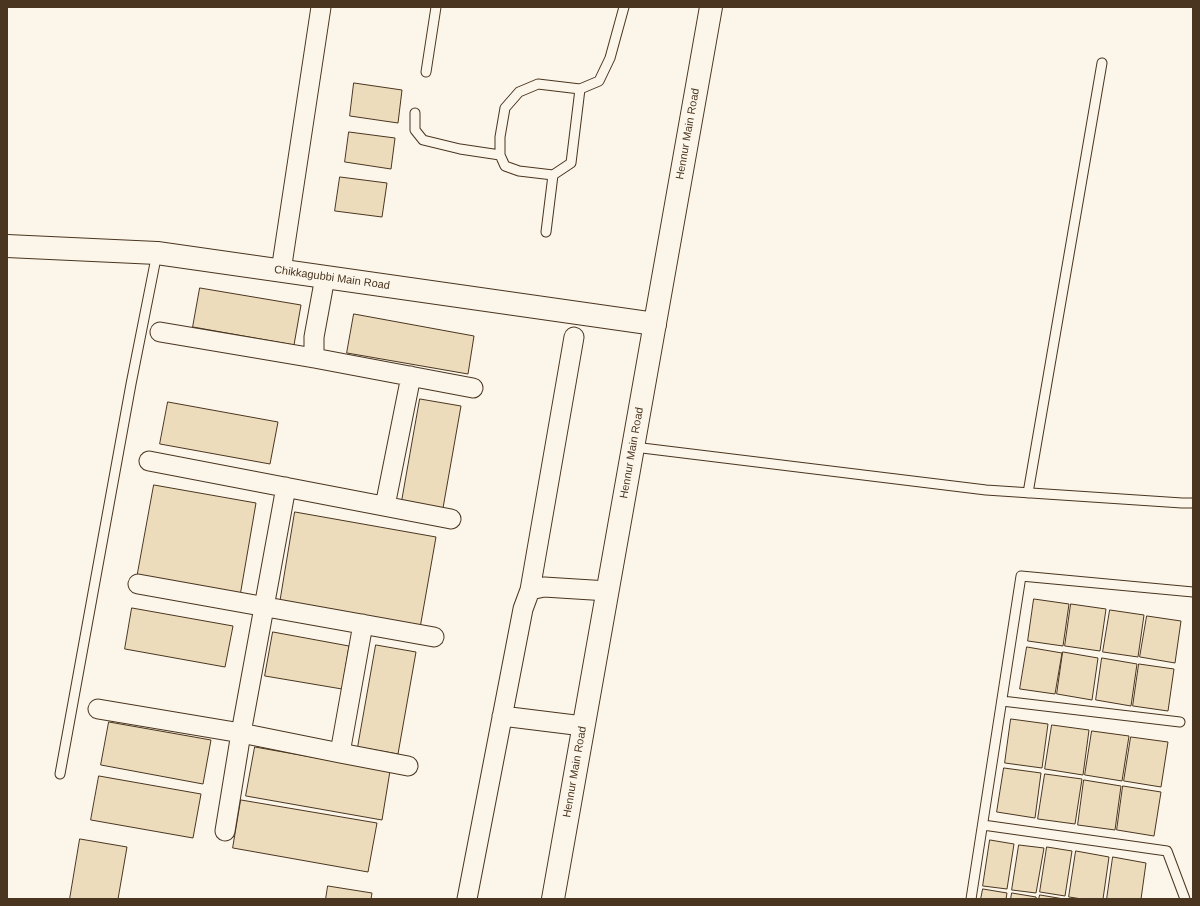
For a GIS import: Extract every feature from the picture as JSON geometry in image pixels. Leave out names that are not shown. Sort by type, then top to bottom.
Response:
[{"type":"main road","name":"Hennur Main Road","points":[[553,899],[711,7]]},
{"type":"main road","name":"Chikkagubbi Main Road","points":[[7,246],[157,253],[655,324]]},
{"type":"street","points":[[281,271],[321,7]]},
{"type":"street","points":[[314,358],[314,337],[325,277]]},
{"type":"street","points":[[160,332],[314,358],[473,388]]},
{"type":"street","points":[[467,899],[523,609],[530,590],[574,337]]},
{"type":"street","points":[[385,506],[411,376]]},
{"type":"street","points":[[149,461],[451,519]]},
{"type":"street","points":[[225,831],[241,733],[286,487]]},
{"type":"street","points":[[138,584],[434,637]]},
{"type":"street","points":[[530,590],[544,587],[608,590]]},
{"type":"street","points":[[340,754],[363,624]]},
{"type":"street","points":[[98,709],[241,733],[340,754],[408,766]]},
{"type":"street","points":[[502,716],[583,726]]},
{"type":"lane","points":[[426,72],[436,7]]},
{"type":"lane","points":[[580,89],[571,163],[553,175],[519,171],[505,166],[500,156],[500,137],[505,108],[520,92],[538,84],[580,89],[599,81],[610,58],[624,7]]},
{"type":"lane","points":[[1028,493],[1102,63]]},
{"type":"lane","points":[[415,113],[415,130],[423,140],[460,149],[500,156]]},
{"type":"lane","points":[[546,232],[553,175]]},
{"type":"lane","points":[[60,774],[157,253]]},
{"type":"lane","points":[[633,447],[986,490],[1193,503]]},
{"type":"lane","points":[[1182,503],[1193,511]]},
{"type":"lane","points":[[971,899],[1021,576],[1193,592]]},
{"type":"lane","points":[[1002,702],[1180,722]]},
{"type":"lane","points":[[983,825],[1167,851],[1185,899]]},
{"type":"building","points":[[354,83],[402,90],[398,123],[350,116]]},
{"type":"building","points":[[349,132],[395,138],[391,169],[345,162]]},
{"type":"building","points":[[340,177],[387,183],[382,217],[335,211]]},
{"type":"building","points":[[200,288],[301,305],[294,345],[193,327]]},
{"type":"building","points":[[354,314],[474,336],[468,374],[347,353]]},
{"type":"building","points":[[420,399],[461,406],[443,508],[402,501]]},
{"type":"building","points":[[168,402],[278,422],[270,464],[160,444]]},
{"type":"building","points":[[154,485],[256,503],[240,596],[137,578]]},
{"type":"building","points":[[295,512],[436,537],[420,628],[280,603]]},
{"type":"building","points":[[1034,599],[1069,604],[1063,646],[1028,641]]},
{"type":"building","points":[[1071,604],[1106,609],[1100,651],[1065,646]]},
{"type":"building","points":[[132,608],[233,626],[225,667],[125,649]]},
{"type":"building","points":[[1110,610],[1144,615],[1138,657],[1103,652]]},
{"type":"building","points":[[1147,616],[1181,621],[1175,663],[1140,657]]},
{"type":"building","points":[[273,632],[349,646],[342,689],[265,676]]},
{"type":"building","points":[[376,645],[416,652],[398,754],[358,747]]},
{"type":"building","points":[[1027,647],[1062,653],[1055,694],[1020,689]]},
{"type":"building","points":[[1063,652],[1098,658],[1092,700],[1057,694]]},
{"type":"building","points":[[1102,658],[1137,664],[1131,706],[1096,700]]},
{"type":"building","points":[[1139,664],[1174,669],[1168,711],[1133,706]]},
{"type":"building","points":[[1011,719],[1048,724],[1042,768],[1005,763]]},
{"type":"building","points":[[109,722],[211,740],[203,784],[101,765]]},
{"type":"building","points":[[1052,725],[1089,730],[1083,775],[1045,769]]},
{"type":"building","points":[[1092,731],[1129,736],[1122,781],[1085,775]]},
{"type":"building","points":[[1131,737],[1168,742],[1161,787],[1124,781]]},
{"type":"building","points":[[255,747],[390,771],[382,820],[246,796]]},
{"type":"building","points":[[1004,768],[1041,773],[1035,818],[997,812]]},
{"type":"building","points":[[1045,774],[1082,779],[1075,824],[1038,819]]},
{"type":"building","points":[[99,776],[201,794],[193,838],[91,820]]},
{"type":"building","points":[[1084,780],[1121,786],[1115,830],[1078,825]]},
{"type":"building","points":[[1123,786],[1161,792],[1154,836],[1117,830]]},
{"type":"building","points":[[241,800],[377,823],[368,872],[233,848]]},
{"type":"building","points":[[80,839],[127,847],[118,899],[70,899]]},
{"type":"building","points":[[990,840],[1014,844],[1007,889],[983,886]]},
{"type":"building","points":[[1019,845],[1044,848],[1036,893],[1012,890]]},
{"type":"building","points":[[1047,847],[1072,851],[1065,896],[1040,892]]},
{"type":"building","points":[[1076,851],[1109,857],[1103,899],[1082,899],[1069,897]]},
{"type":"building","points":[[1113,857],[1146,863],[1141,899],[1107,899]]},
{"type":"building","points":[[328,886],[372,893],[371,899],[326,899]]},
{"type":"building","points":[[983,889],[1007,893],[1006,899],[981,899]]},
{"type":"building","points":[[1012,893],[1036,897],[1036,899],[1011,899]]},
{"type":"building","points":[[1040,895],[1064,899],[1039,899]]}]
